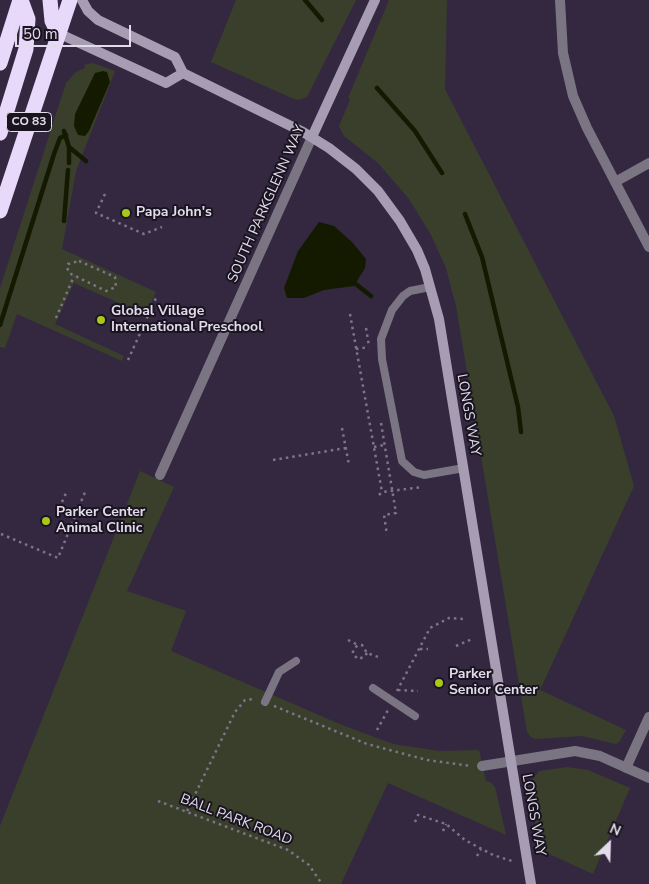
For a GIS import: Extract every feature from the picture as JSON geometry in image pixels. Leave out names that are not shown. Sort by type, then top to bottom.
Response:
[{"type":"highway","points":[[0,63],[4,38],[20,0]]},
{"type":"highway","points":[[0,134],[27,43],[28,19],[20,0]]},
{"type":"highway","points":[[50,0],[52,21],[58,33]]},
{"type":"highway","name":"CO 83","points":[[0,211],[70,0]]},
{"type":"street","name":"LONGS WAY","points":[[82,0],[88,11],[98,20],[175,57],[183,73],[312,137],[356,169],[382,197],[411,238],[421,259],[439,319],[531,884]]},
{"type":"street","name":"SOUTH PARKGLENN WAY","points":[[160,475],[375,0]]},
{"type":"street","points":[[560,0],[563,53],[572,90],[583,118],[649,247]]},
{"type":"street","points":[[58,33],[166,83],[183,73]]},
{"type":"street","points":[[615,182],[649,164]]},
{"type":"street","points":[[626,768],[649,717]]},
{"type":"street","points":[[482,766],[575,751],[600,756],[649,778]]},
{"type":"lane","points":[[430,286],[410,291],[403,296],[392,310],[381,338],[382,359],[402,461],[414,472],[424,475],[464,468]]},
{"type":"lane","points":[[265,702],[279,672],[296,661]]},
{"type":"lane","points":[[373,688],[415,716]]},
{"type":"path","points":[[104,194],[96,213],[144,234],[162,227]]},
{"type":"path","points":[[79,261],[111,275],[118,283],[113,290],[106,291],[74,276],[67,267],[71,262],[79,261]]},
{"type":"path","points":[[56,318],[74,276]]},
{"type":"path","points":[[128,360],[156,298]]},
{"type":"path","points":[[350,314],[374,447],[380,493],[425,487]]},
{"type":"path","points":[[366,328],[370,356]]},
{"type":"path","points":[[356,349],[369,347]]},
{"type":"path","points":[[380,418],[396,513],[384,515],[387,535]]},
{"type":"path","points":[[342,428],[349,465]]},
{"type":"path","points":[[374,447],[385,445]]},
{"type":"path","points":[[273,460],[346,448]]},
{"type":"path","points":[[62,502],[67,491]]},
{"type":"path","points":[[1,534],[58,558],[85,492]]},
{"type":"path","points":[[377,730],[433,625],[449,618],[464,619]]},
{"type":"path","points":[[456,646],[472,639]]},
{"type":"path","points":[[348,640],[364,647],[367,653],[380,658]]},
{"type":"path","points":[[358,645],[353,650],[356,658],[362,658],[367,653]]},
{"type":"path","points":[[419,649],[428,649]]},
{"type":"path","points":[[460,687],[480,688]]},
{"type":"path","points":[[398,690],[418,691]]},
{"type":"path","points":[[186,811],[238,707],[249,700],[265,702],[333,732],[394,752],[445,764],[482,766]]},
{"type":"path","name":"BALL PARK ROAD","points":[[158,801],[288,850],[309,865],[322,884]]},
{"type":"path","points":[[415,822],[418,815],[446,824],[465,840],[481,849],[512,861]]},
{"type":"path","points":[[429,824],[431,820]]},
{"type":"path","points":[[443,831],[446,824]]},
{"type":"path","points":[[463,845],[465,840]]},
{"type":"path","points":[[477,856],[481,849]]},
{"type":"shaded area","points":[[236,0],[356,0],[307,97],[299,100],[294,99],[211,62]]},
{"type":"shaded area","points":[[389,0],[447,0],[445,89],[614,416],[634,486],[540,690],[626,730],[616,744],[582,736],[536,739],[532,738],[527,732],[456,306],[446,268],[431,235],[409,199],[378,163],[344,136],[339,126],[350,100],[348,98]]},
{"type":"shaded area","points":[[93,63],[115,71],[76,171],[62,249],[156,292],[146,315],[74,283],[55,324],[124,356],[122,361],[17,314],[5,348],[0,347],[0,288],[66,83],[76,72],[85,68],[84,65]]},
{"type":"shaded area","points":[[107,72],[110,82],[89,131],[85,136],[78,135],[74,126],[75,114],[95,73]]},
{"type":"shaded area","points":[[319,222],[334,226],[352,242],[366,259],[365,268],[354,286],[324,290],[304,298],[287,298],[284,288],[298,251]]},
{"type":"shaded area","points":[[140,471],[174,487],[127,591],[186,611],[171,651],[342,725],[393,744],[439,751],[479,750],[486,781],[495,787],[506,835],[388,783],[341,884],[0,884],[0,826]]},
{"type":"shaded area","points":[[567,767],[588,770],[630,788],[593,874],[538,849],[531,782],[539,771]]},
{"type":"waterway","points":[[305,0],[322,20]]},
{"type":"waterway","points":[[377,88],[415,131],[442,173]]},
{"type":"waterway","points":[[64,131],[69,147],[69,163]]},
{"type":"waterway","points":[[0,325],[54,154],[60,138],[66,135]]},
{"type":"waterway","points":[[69,147],[86,161]]},
{"type":"waterway","points":[[64,221],[68,170]]},
{"type":"waterway","points":[[465,214],[482,257],[518,407],[521,432]]},
{"type":"waterway","points":[[352,281],[371,296]]},
{"type":"place","name":"Papa John's","points":[[126,213]]},
{"type":"place","name":"Global Village International Preschool","points":[[101,320]]},
{"type":"place","name":"Parker Center Animal Clinic","points":[[46,521]]},
{"type":"place","name":"Parker Senior Center","points":[[439,683]]}]
